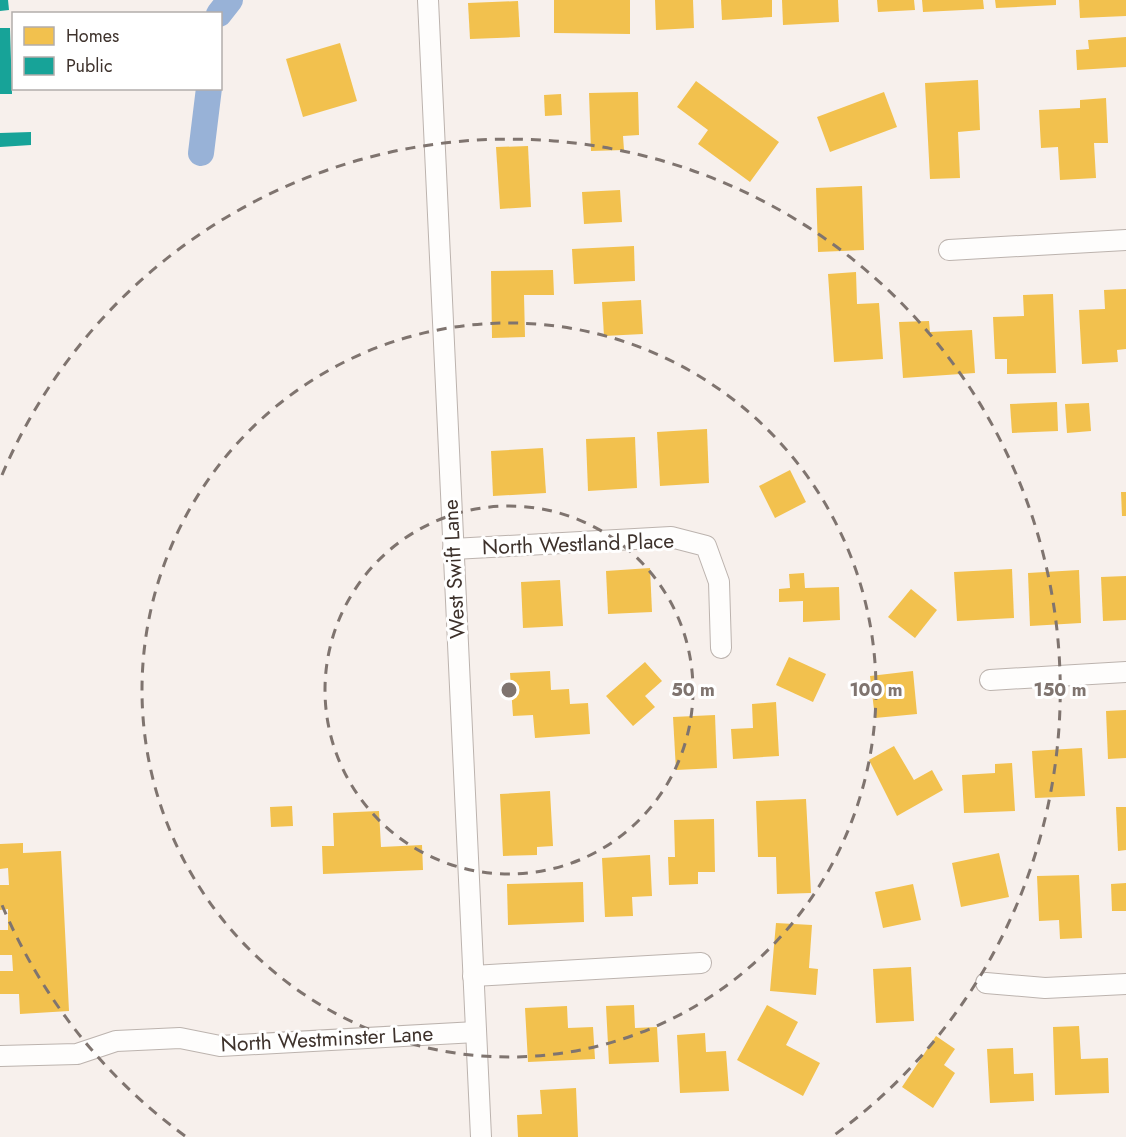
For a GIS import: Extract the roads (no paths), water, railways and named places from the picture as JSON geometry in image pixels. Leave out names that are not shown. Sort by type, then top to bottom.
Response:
[{"type":"street","name":"West Swift Lane","points":[[428,0],[481,1137]]},
{"type":"street","points":[[949,250],[1126,240]]},
{"type":"street","name":"North Westland Place","points":[[453,549],[671,537],[706,546],[719,582],[721,648]]},
{"type":"street","points":[[990,680],[1126,672]]},
{"type":"street","points":[[473,976],[700,963]]},
{"type":"street","points":[[986,983],[1045,988],[1126,984]]},
{"type":"street","name":"North Westminster Lane","points":[[0,1056],[77,1054],[116,1041],[180,1038],[220,1046],[476,1032]]},
{"type":"waterway","points":[[221,12],[230,0]]},
{"type":"waterway","points":[[201,153],[209,90]]}]
